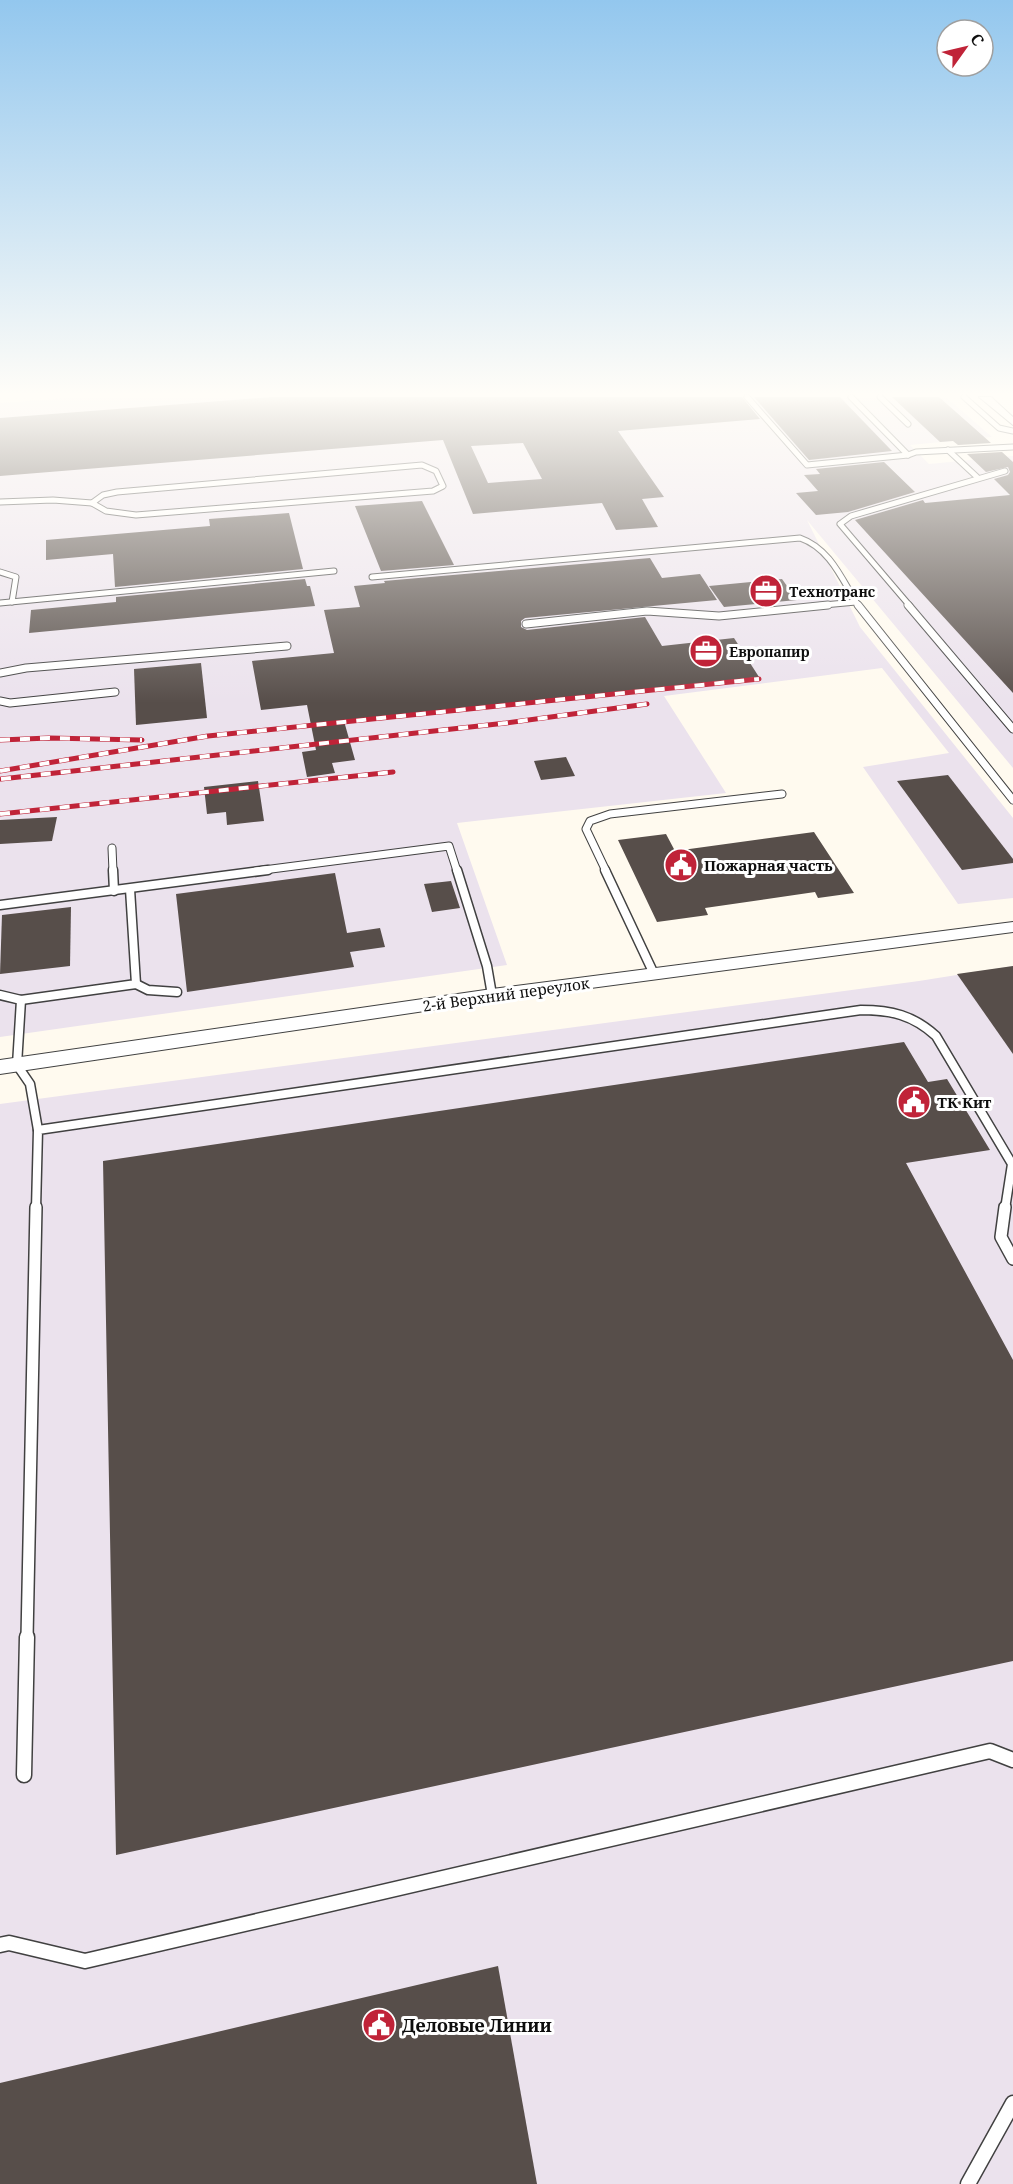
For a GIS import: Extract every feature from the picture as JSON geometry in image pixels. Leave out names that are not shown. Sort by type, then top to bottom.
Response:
[{"type":"street","name":"2-й Верхний переулок","points":[[8,1066],[492,995],[1013,927]]},
{"type":"lane","points":[[92,503],[98,499]]},
{"type":"lane","points":[[0,502],[53,500],[92,503],[106,511],[136,515],[335,499]]},
{"type":"lane","points":[[906,499],[851,516],[840,524],[1013,729]]},
{"type":"lane","points":[[372,577],[800,538],[816,545],[835,567],[856,602],[1013,800]]},
{"type":"lane","points":[[0,603],[334,571]]},
{"type":"lane","points":[[0,572],[16,578],[12,602]]},
{"type":"lane","points":[[526,624],[647,611],[719,616],[856,602]]},
{"type":"lane","points":[[0,673],[26,668],[287,646]]},
{"type":"lane","points":[[0,701],[10,703],[115,692]]},
{"type":"lane","points":[[654,974],[586,829],[590,821],[610,814],[782,794]]},
{"type":"lane","points":[[0,905],[449,846],[487,966],[492,995]]},
{"type":"lane","points":[[112,848],[114,891]]},
{"type":"lane","points":[[130,889],[136,984]]},
{"type":"lane","points":[[0,995],[21,999],[136,984],[148,990],[177,992]]},
{"type":"lane","points":[[21,999],[8,1066],[30,1084],[38,1130],[24,1775]]},
{"type":"lane","points":[[38,1130],[861,1010],[884,1010],[902,1013],[922,1022],[936,1036],[1012,1164],[1000,1237],[1013,1259]]},
{"type":"lane","points":[[0,1945],[9,1942],[85,1961],[990,1751],[1013,1760]]},
{"type":"lane","points":[[968,2184],[1013,2103]]},
{"type":"shaded area","points":[[0,499],[1013,499],[1013,768],[807,520],[860,627],[1013,818],[1013,898],[958,904],[863,767],[949,753],[882,668],[664,696],[726,793],[457,823],[507,965],[0,1037]]},
{"type":"shaded area","points":[[1013,966],[1013,2184],[0,2184],[0,1104],[919,981]]},
{"type":"building","points":[[467,499],[643,499],[658,527],[616,530],[602,503],[473,514]]},
{"type":"building","points":[[801,499],[892,499],[848,512],[816,515]]},
{"type":"building","points":[[968,499],[1013,499],[1013,693],[855,520],[923,500],[925,503]]},
{"type":"building","points":[[422,501],[454,565],[381,571],[355,506]]},
{"type":"building","points":[[289,513],[303,569],[115,587],[113,554],[46,560],[46,540],[210,526],[209,519]]},
{"type":"building","points":[[650,558],[662,578],[700,574],[717,600],[525,618],[521,621],[521,627],[527,630],[645,617],[662,646],[734,638],[759,677],[344,721],[355,760],[332,763],[335,773],[307,777],[302,752],[316,750],[307,705],[261,710],[252,661],[334,653],[324,610],[360,607],[354,586],[385,583],[384,581]]},
{"type":"building","points":[[305,579],[307,586],[310,586],[315,606],[29,633],[31,610],[116,602],[116,597]]},
{"type":"building","points":[[782,579],[797,600],[724,607],[709,586]]},
{"type":"building","points":[[201,663],[207,718],[136,725],[134,669]]},
{"type":"building","points":[[566,757],[575,776],[541,780],[534,761]]},
{"type":"building","points":[[948,775],[1013,859],[1013,863],[962,870],[897,781]]},
{"type":"building","points":[[258,781],[264,821],[227,825],[226,812],[207,814],[204,787]]},
{"type":"building","points":[[57,817],[52,841],[0,844],[0,820]]},
{"type":"building","points":[[814,832],[854,893],[818,898],[815,892],[705,908],[708,915],[657,922],[618,840],[666,834],[675,851]]},
{"type":"building","points":[[335,873],[347,933],[380,928],[385,947],[350,952],[354,967],[187,992],[176,894]]},
{"type":"building","points":[[451,881],[460,908],[432,912],[424,884]]},
{"type":"building","points":[[71,907],[70,966],[0,974],[2,915]]},
{"type":"building","points":[[1013,966],[1013,1054],[957,974]]},
{"type":"building","points":[[904,1042],[928,1082],[947,1079],[990,1150],[906,1163],[1013,1360],[1013,1661],[116,1855],[103,1161]]},
{"type":"building","name":"Деловые Линии","points":[[498,1966],[537,2184],[0,2184],[0,2083]]},
{"type":"railway","points":[[0,771],[208,736],[759,679]]},
{"type":"railway","points":[[1,779],[506,723],[647,704]]},
{"type":"railway","points":[[0,740],[49,738],[142,740]]},
{"type":"railway","points":[[0,814],[393,772]]},
{"type":"place","name":"Технотранс","points":[[766,591]]},
{"type":"place","name":"Европапир","points":[[706,651]]},
{"type":"place","name":"Пожарная часть","points":[[681,865]]},
{"type":"place","name":"ТК Кит","points":[[914,1102]]},
{"type":"place","name":"Деловые Линии","points":[[379,2025]]}]
